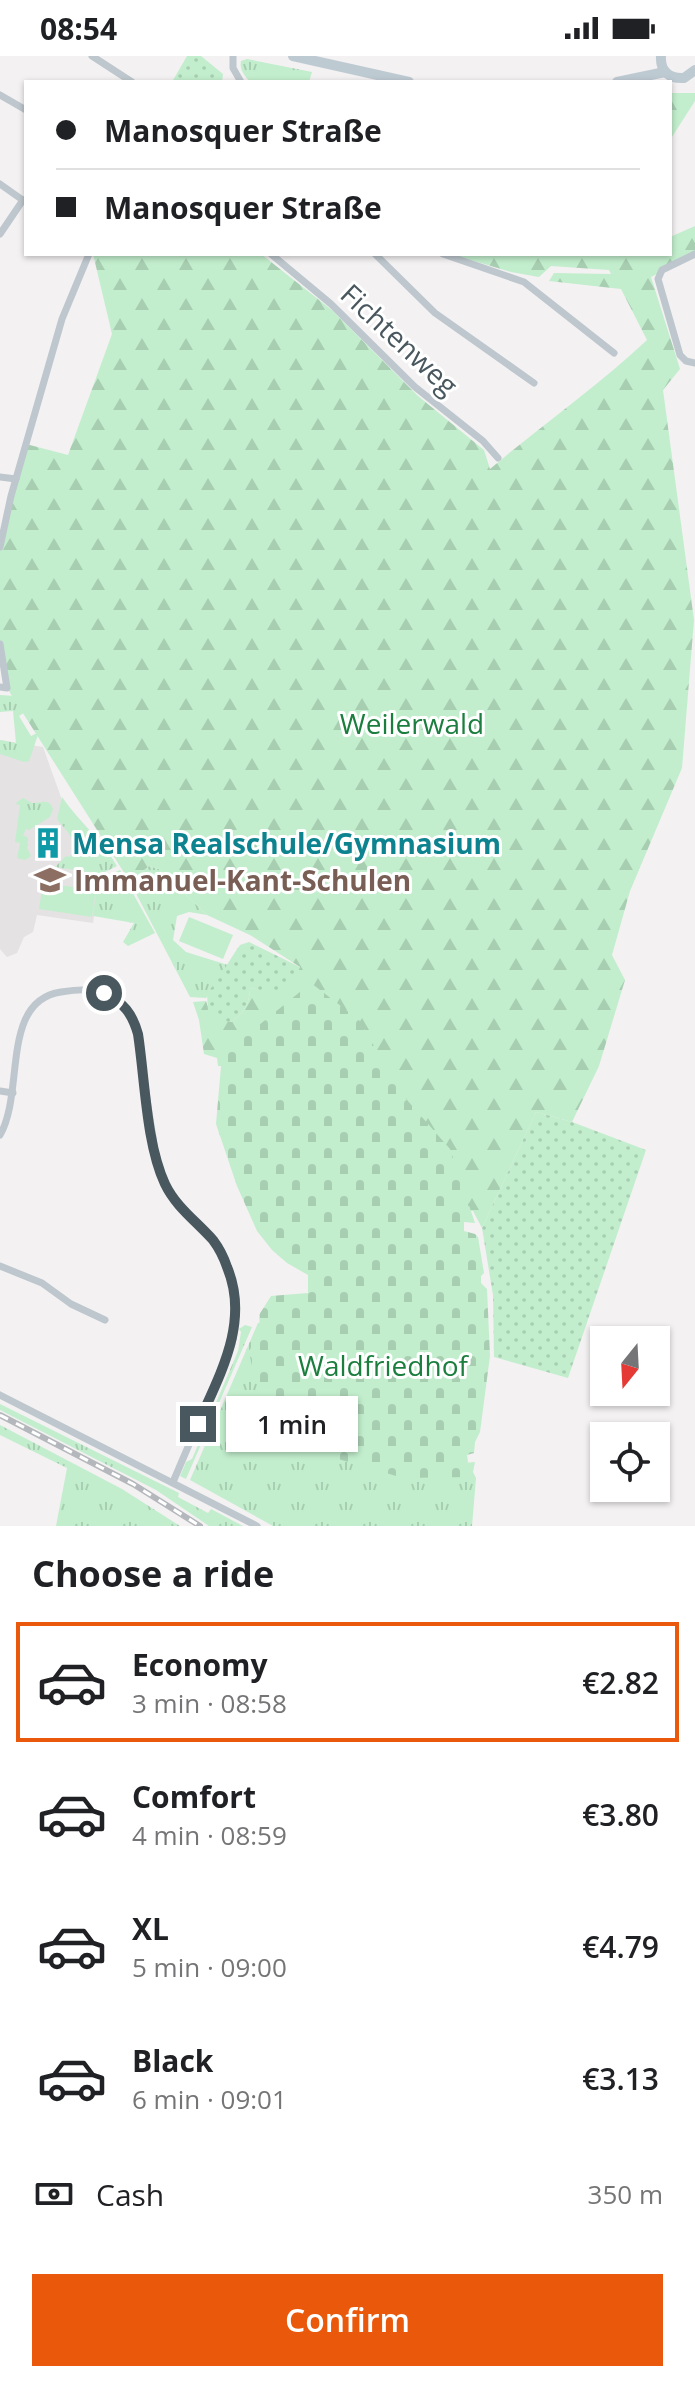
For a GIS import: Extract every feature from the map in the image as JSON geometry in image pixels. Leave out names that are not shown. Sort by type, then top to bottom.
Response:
[{"type":"main road","points":[[293,56],[400,80]]},
{"type":"main road","points":[[622,80],[660,57],[665,72]]},
{"type":"main road","points":[[622,80],[665,72],[676,78],[693,75]]},
{"type":"street","points":[[92,56],[129,80]]},
{"type":"street","points":[[233,56],[233,68],[240,80]]},
{"type":"street","points":[[0,95],[24,109]]},
{"type":"street","points":[[0,184],[24,201],[0,234]]},
{"type":"street","points":[[695,254],[662,270],[658,279],[680,355],[686,361],[695,363]]},
{"type":"street","points":[[0,547],[16,479],[62,319],[88,256]]},
{"type":"street","name":"Fichtenweg","points":[[273,256],[331,304],[408,380],[472,432],[498,458]]},
{"type":"street","points":[[377,256],[435,313],[534,383]]},
{"type":"street","points":[[449,256],[524,282],[614,353]]},
{"type":"street","points":[[0,477],[16,479]]},
{"type":"street","points":[[0,644],[4,687]]},
{"type":"street","points":[[0,1135],[8,1120],[13,1093],[19,1029],[29,1008],[53,993],[77,990],[96,991],[114,998],[127,1008],[138,1034],[158,1167],[167,1188],[180,1206],[218,1247],[230,1274],[236,1300],[232,1344],[173,1482]]},
{"type":"street","points":[[0,1091],[13,1093]]},
{"type":"street","points":[[0,1266],[42,1283],[71,1304],[105,1320]]},
{"type":"street","points":[[0,1395],[257,1526]]},
{"type":"shaded area","name":"Immanuel-Kant-Schulen","points":[[0,740],[43,747],[62,800],[104,846],[93,923],[37,915],[33,932],[24,937],[17,953],[7,957],[0,949]]},
{"type":"green space","points":[[187,56],[201,56],[223,74],[222,80],[173,80]]},
{"type":"green space","points":[[247,59],[312,72],[310,80],[248,80],[243,73],[241,61]]},
{"type":"green space","points":[[672,93],[695,93],[695,101],[672,137]]},
{"type":"green space","name":"Weilerwald","points":[[695,226],[695,254],[651,277],[680,369],[663,390],[694,620],[682,768],[630,891],[612,955],[625,980],[599,1066],[572,1122],[536,1112],[482,1228],[473,1211],[442,1209],[314,1072],[218,1066],[217,1058],[204,1054],[193,1002],[206,1001],[209,1010],[231,1022],[245,1008],[250,989],[276,996],[300,967],[250,935],[207,915],[159,869],[149,866],[130,882],[7,688],[0,644],[0,547],[26,444],[68,455],[112,334],[93,256],[264,256],[333,311],[418,396],[484,450],[490,469],[647,340],[621,289],[549,281],[554,273],[611,274],[609,270],[551,266],[539,277],[458,256],[672,256],[672,236]]},
{"type":"green space","points":[[0,695],[15,696],[25,712],[19,716],[31,736],[38,735],[29,761],[0,754],[0,740],[16,743],[13,711],[0,712]]},
{"type":"green space","points":[[62,797],[117,866],[101,874],[55,867],[66,856],[70,857],[73,846],[70,836],[57,819]]},
{"type":"green space","points":[[23,798],[32,803],[47,802],[53,809],[50,817],[26,829],[23,835],[28,838],[27,848],[31,856],[25,860],[17,858],[20,843],[15,842],[20,805],[16,804]]},
{"type":"green space","points":[[149,866],[159,869],[207,915],[189,912],[177,916],[173,940],[186,952],[231,966],[206,998],[190,997],[130,882]]},
{"type":"green space","points":[[120,870],[155,933],[128,946],[123,942],[134,923],[93,916],[98,877]]},
{"type":"green space","points":[[43,883],[96,890],[92,917],[39,909]]},
{"type":"green space","points":[[189,917],[233,935],[223,959],[179,941]]},
{"type":"green space","points":[[249,942],[300,967],[296,977],[276,997],[250,989],[247,1004],[239,1015],[231,1022],[218,1020],[208,1011],[207,993],[240,945]]},
{"type":"green space","name":"Waldfriedhof","points":[[311,983],[359,1020],[400,1092],[450,1149],[475,1223],[464,1222],[464,1231],[478,1237],[484,1273],[481,1283],[487,1289],[490,1356],[480,1432],[474,1453],[467,1455],[470,1477],[403,1478],[328,1456],[282,1414],[257,1380],[252,1366],[249,1352],[260,1326],[259,1315],[271,1296],[308,1293],[308,1275],[272,1250],[257,1231],[237,1186],[216,1124],[222,1055]]},
{"type":"green space","points":[[536,1112],[646,1150],[568,1378],[494,1357],[493,1295],[482,1228]]},
{"type":"green space","points":[[271,1319],[454,1464],[475,1462],[472,1526],[273,1526],[190,1480],[258,1323]]},
{"type":"green space","points":[[245,1325],[252,1327],[186,1479],[180,1476],[186,1462],[192,1459],[238,1351],[239,1329]]},
{"type":"green space","points":[[0,1404],[179,1493],[178,1497],[208,1513],[211,1509],[243,1526],[209,1526],[156,1490],[0,1410]]},
{"type":"green space","points":[[0,1425],[122,1489],[180,1526],[56,1526],[67,1468],[0,1435]]},
{"type":"railway","points":[[0,1415],[133,1484],[200,1526]]},
{"type":"place","name":"Mensa Realschule/Gymnasium","points":[[48,843]]},
{"type":"place","name":"Immanuel-Kant-Schulen","points":[[50,880]]},
{"type":"route","points":[[104,993],[127,1008],[134,1019],[158,1167],[167,1188],[183,1211],[218,1247],[232,1280],[236,1300],[232,1344],[198,1424]]}]
